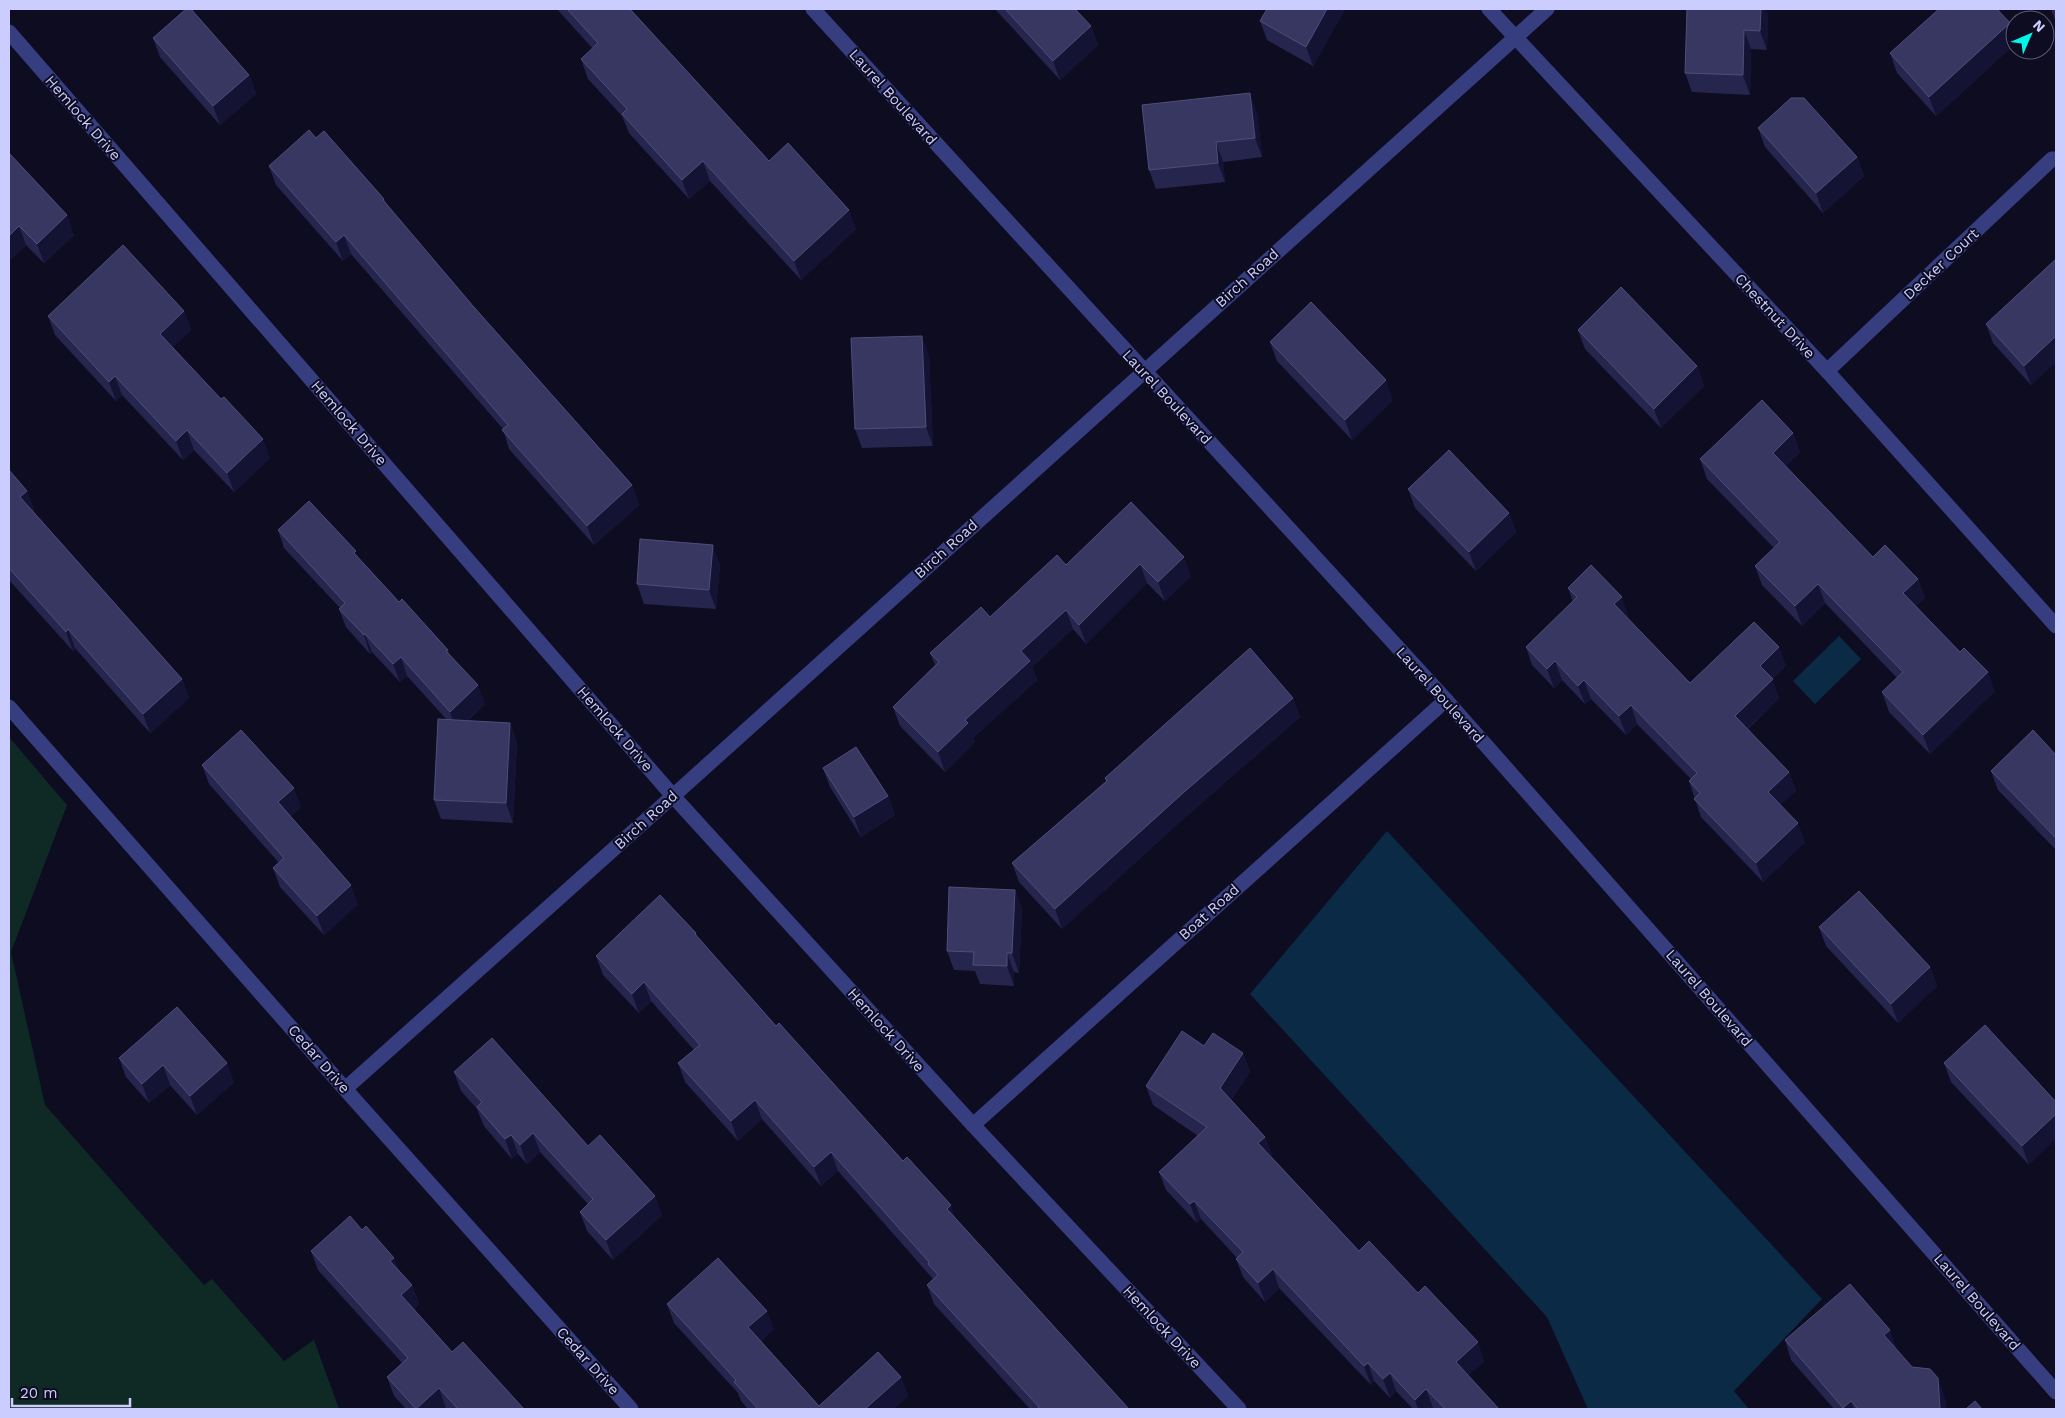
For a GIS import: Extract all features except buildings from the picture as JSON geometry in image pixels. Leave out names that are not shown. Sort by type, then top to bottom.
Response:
[{"type":"street","name":"Laurel Boulevard","points":[[812,9],[1446,700],[2056,1392]]},
{"type":"street","name":"Chestnut Drive","points":[[1489,9],[1827,371],[2056,626]]},
{"type":"street","name":"Birch Road","points":[[345,1089],[1547,9]]},
{"type":"street","name":"Hemlock Drive","points":[[9,32],[673,796],[972,1125],[1239,1409]]},
{"type":"street","name":"Decker Court","points":[[1827,371],[2052,159],[2056,159]]},
{"type":"street","name":"Boat Road","points":[[972,1125],[1446,700]]},
{"type":"street","name":"Cedar Drive","points":[[9,707],[345,1089],[631,1409]]},
{"type":"green space","points":[[9,737],[67,805],[11,952],[45,1105],[204,1285],[212,1279],[284,1361],[314,1340],[339,1409],[9,1409]]},
{"type":"water","points":[[1839,636],[1861,659],[1815,704],[1793,681]]},
{"type":"water","points":[[1387,831],[1822,1299],[1734,1391],[1749,1409],[1588,1409],[1547,1317],[1250,994]]}]
